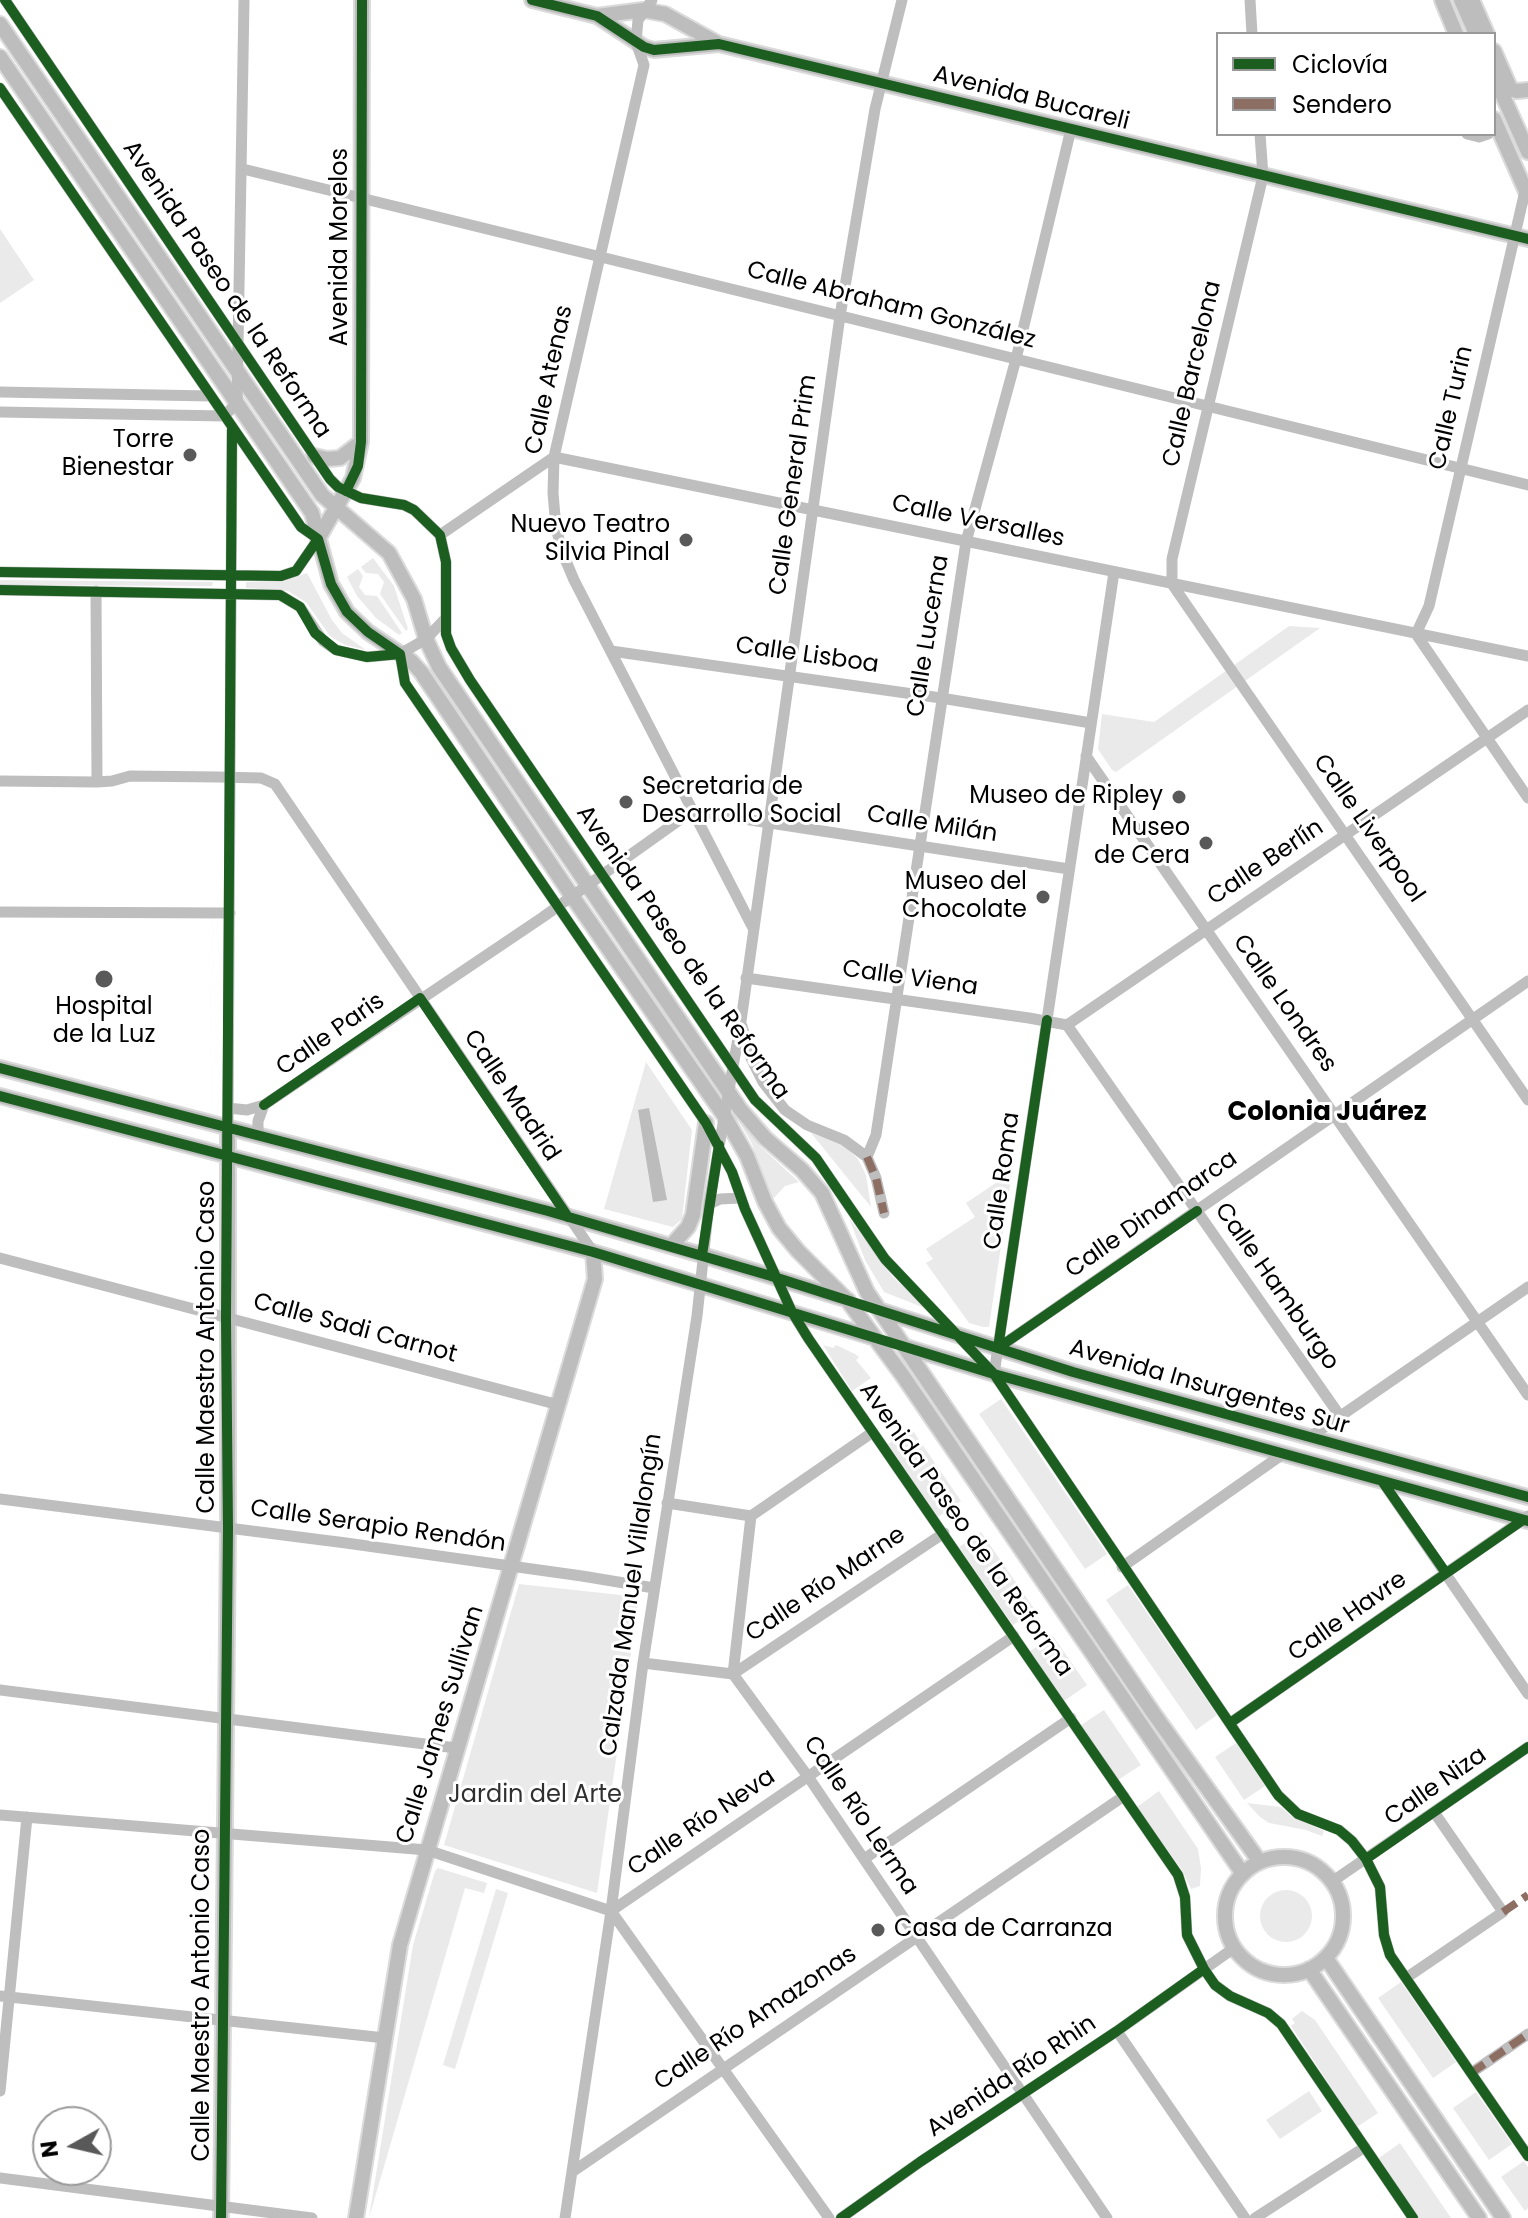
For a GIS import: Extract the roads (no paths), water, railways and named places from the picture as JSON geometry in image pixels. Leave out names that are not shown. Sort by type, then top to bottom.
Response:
[{"type":"main road","name":"Avenida Morelos","points":[[318,539],[358,466],[361,442],[362,0]]},
{"type":"main road","name":"Avenida Bucareli","points":[[532,0],[597,16],[644,47],[666,50],[719,44]]},
{"type":"main road","points":[[1442,0],[1455,32]]},
{"type":"main road","points":[[1461,0],[1475,32]]},
{"type":"main road","points":[[1472,0],[1486,32]]},
{"type":"main road","name":"Avenida Bucareli","points":[[597,16],[648,5],[719,44],[1522,238]]},
{"type":"main road","name":"Avenida Paseo de la Reforma","points":[[0,24],[322,495],[389,553],[414,599],[436,662],[730,1094],[765,1138],[802,1170],[822,1193],[856,1271],[880,1311],[1154,1714],[1260,1862]]},
{"type":"main road","name":"Avenida Paseo de la Reforma","points":[[0,57],[312,513],[331,584],[347,612],[421,672],[725,1117],[747,1156],[779,1228],[848,1301],[875,1338],[1243,1874]]},
{"type":"main road","points":[[1496,60],[1501,84],[1528,152]]},
{"type":"main road","points":[[1501,84],[1528,90]]},
{"type":"main road","points":[[1496,133],[1527,194]]},
{"type":"main road","points":[[314,456],[340,458],[361,442]]},
{"type":"main road","name":"Avenida Insurgentes Sur","points":[[0,1068],[568,1217],[777,1278],[1073,1372],[1528,1497]]},
{"type":"main road","points":[[86,1118],[94,1092]]},
{"type":"main road","name":"Avenida Insurgentes Sur","points":[[0,1096],[593,1252],[994,1374],[1526,1519]]},
{"type":"main road","points":[[671,1246],[688,1227],[693,1215],[706,1123]]},
{"type":"main road","name":"Calle Maestro Antonio Caso","points":[[221,2211],[228,1529],[228,1127]]},
{"type":"main road","name":"Calle James Sullivan","points":[[356,2218],[400,1945],[595,1279],[593,1252]]},
{"type":"main road","points":[[1281,1856],[1299,1858],[1315,1865],[1333,1881],[1343,1908],[1343,1926],[1337,1943],[1326,1958],[1309,1969],[1296,1974],[1278,1975],[1246,1961],[1234,1948],[1225,1917],[1227,1901],[1233,1886],[1243,1874],[1260,1862],[1281,1856]]},
{"type":"main road","points":[[1326,1958],[1503,2218]]},
{"type":"main road","points":[[1309,1969],[1479,2218]]},
{"type":"street","name":"Avenida Paseo de la Reforma","points":[[5,0],[314,456],[330,479],[346,491]]},
{"type":"street","points":[[0,412],[224,416],[237,403],[244,0]]},
{"type":"street","name":"Calle General Prim","points":[[746,978],[840,316],[881,83],[902,0]]},
{"type":"street","points":[[1250,0],[1252,32]]},
{"type":"street","name":"Calle Atenas","points":[[648,5],[638,20],[636,42],[644,65],[554,457],[556,528],[563,554],[753,929]]},
{"type":"street","name":"Avenida Paseo de la Reforma","points":[[0,88],[301,527],[318,539]]},
{"type":"street","name":"Calle Lucerna","points":[[867,1157],[876,1135],[966,542],[1016,359],[1071,129]]},
{"type":"street","name":"Calle Barcelona","points":[[1172,584],[1172,559],[1263,176],[1260,136]]},
{"type":"street","name":"Calle Abraham González","points":[[243,169],[1528,485]]},
{"type":"street","name":"Calle Turin","points":[[1416,634],[1429,606],[1461,468],[1522,238],[1527,194]]},
{"type":"street","points":[[0,392],[210,396]]},
{"type":"street","name":"Calle Maestro Antonio Caso","points":[[228,1127],[232,429]]},
{"type":"street","points":[[346,491],[367,499],[404,505],[426,519],[440,535],[554,457]]},
{"type":"street","name":"Calle Versalles","points":[[554,457],[1528,656]]},
{"type":"street","name":"Avenida Paseo de la Reforma","points":[[440,535],[446,562],[445,619],[451,648],[458,663],[733,1069],[768,1114],[828,1172],[864,1229],[897,1273],[994,1374],[1122,1567],[1287,1806],[1298,1814],[1339,1830],[1366,1859],[1380,1887],[1385,1945],[1528,2156]]},
{"type":"street","points":[[0,572],[281,576],[296,571],[318,539]]},
{"type":"street","name":"Calle Roma","points":[[994,1374],[1114,572]]},
{"type":"street","name":"Calle Liverpool","points":[[1172,584],[1528,1100]]},
{"type":"street","points":[[0,590],[280,595],[288,597],[300,607],[315,633],[336,650],[367,657],[400,654],[426,639],[445,619]]},
{"type":"street","points":[[96,591],[97,782]]},
{"type":"street","points":[[1416,634],[1528,798]]},
{"type":"street","name":"Calle Lisboa","points":[[611,651],[941,698],[1091,723]]},
{"type":"street","name":"Avenida Paseo de la Reforma","points":[[400,654],[405,683],[706,1123],[732,1172],[740,1198],[792,1312],[1183,1885],[1187,1935],[1204,1969],[1215,1985],[1230,1996],[1268,2013],[1281,2024],[1413,2218]]},
{"type":"street","name":"Calle Berlín","points":[[1067,1025],[1528,710]]},
{"type":"street","name":"Calle Londres","points":[[1086,756],[1528,1395]]},
{"type":"street","name":"Calle Madrid","points":[[0,781],[97,782],[130,776],[230,777],[261,778],[275,784],[593,1252]]},
{"type":"street","name":"Calle Paris","points":[[258,1135],[258,1121],[264,1105],[558,906],[692,811]]},
{"type":"street","name":"Calle Milán","points":[[692,811],[1069,869]]},
{"type":"street","points":[[0,912],[230,913]]},
{"type":"street","name":"Calle Viena","points":[[746,978],[1067,1025]]},
{"type":"street","name":"Calzada Manuel Villalongín","points":[[565,2218],[709,1204],[730,1094],[746,978]]},
{"type":"street","name":"Calle Dinamarca","points":[[998,1348],[1528,981]]},
{"type":"street","name":"Avenida Paseo de la Reforma","points":[[741,1021],[754,1064],[773,1098],[797,1120],[844,1140],[867,1157]]},
{"type":"street","name":"Calle Hamburgo","points":[[1067,1025],[1340,1416]]},
{"type":"street","points":[[228,1108],[247,1110],[264,1105]]},
{"type":"street","points":[[867,1157],[876,1178],[884,1213]]},
{"type":"street","points":[[709,1204],[720,1199],[740,1198]]},
{"type":"street","name":"Calle Sadi Carnot","points":[[0,1258],[559,1405]]},
{"type":"street","points":[[1310,1437],[1528,1287]]},
{"type":"street","points":[[667,1503],[751,1516],[873,1432]]},
{"type":"street","points":[[1122,1567],[1283,1454]]},
{"type":"street","points":[[1382,1481],[1528,1694]]},
{"type":"street","name":"Calle Serapio Rendón","points":[[0,1499],[654,1588]]},
{"type":"street","points":[[643,1663],[733,1674],[751,1516]]},
{"type":"street","name":"Calle Havre","points":[[1230,1723],[1526,1519]]},
{"type":"street","name":"Calle Río Marne","points":[[733,1674],[944,1533]]},
{"type":"street","name":"Calle Río Neva","points":[[611,1911],[1014,1636]]},
{"type":"street","name":"Calle Río Lerma","points":[[733,1674],[809,1778],[1107,2218]]},
{"type":"street","points":[[0,1690],[456,1748]]},
{"type":"street","points":[[864,1859],[1071,1718]]},
{"type":"street","name":"Calle Niza","points":[[1333,1881],[1528,1747]]},
{"type":"street","name":"Calle Río Amazonas","points":[[572,2172],[1124,1796]]},
{"type":"street","points":[[1406,1978],[1503,1912],[1434,1812]]},
{"type":"street","points":[[0,1815],[427,1850],[611,1911],[829,2218]]},
{"type":"street","points":[[0,2091],[5,1996],[27,1817]]},
{"type":"street","name":"Avenida Río Rhin","points":[[841,2218],[1234,1948]]},
{"type":"street","points":[[5,1996],[385,2038]]},
{"type":"street","points":[[1117,2031],[1245,2218]]},
{"type":"street","points":[[1471,2073],[1528,2034]]},
{"type":"street","points":[[1255,2218],[1365,2147]]},
{"type":"street","points":[[0,2178],[221,2211],[312,2218]]},
{"type":"place","name":"Torre Bienestar","points":[[190,455]]},
{"type":"place","name":"Nuevo Teatro Silvia Pinal","points":[[686,540]]},
{"type":"place","name":"Museo de Ripley","points":[[1179,797]]},
{"type":"place","name":"Secretaria de Desarrollo Social","points":[[626,802]]},
{"type":"place","name":"Museo de Cera","points":[[1206,843]]},
{"type":"place","name":"Museo del Chocolate","points":[[1043,897]]},
{"type":"place","name":"Hospital de la Luz","points":[[104,979]]},
{"type":"place","name":"Casa de Carranza","points":[[878,1930]]},
{"type":"district","name":"Colonia Juárez","points":[[1327,1113]]},
{"type":"park label","name":"Jardin del Arte","points":[[535,1796]]}]
